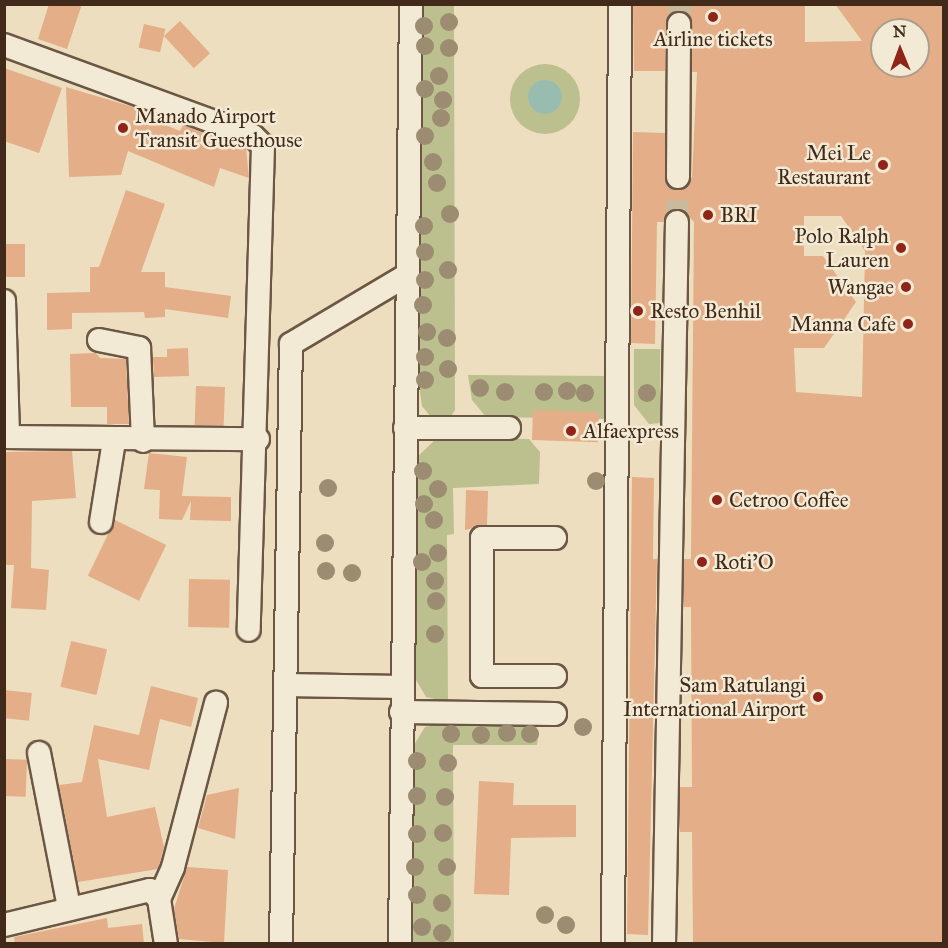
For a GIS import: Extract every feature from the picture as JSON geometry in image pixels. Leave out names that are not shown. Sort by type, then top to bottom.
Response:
[{"type":"street","points":[[400,944],[411,4]]},
{"type":"street","points":[[613,944],[620,4]]},
{"type":"street","points":[[678,177],[679,24]]},
{"type":"street","points":[[4,45],[261,142],[258,439],[249,630]]},
{"type":"street","points":[[664,944],[677,222]]},
{"type":"street","points":[[281,944],[291,344],[407,275]]},
{"type":"street","points":[[4,301],[6,437],[114,441],[258,439]]},
{"type":"street","points":[[99,340],[139,348],[143,441]]},
{"type":"street","points":[[405,428],[508,428]]},
{"type":"street","points":[[101,522],[114,441]]},
{"type":"street","points":[[481,713],[482,537],[555,538]]},
{"type":"street","points":[[482,676],[555,676]]},
{"type":"street","points":[[285,685],[402,687]]},
{"type":"street","points":[[166,944],[159,899],[174,867],[216,704]]},
{"type":"street","points":[[401,712],[555,714]]},
{"type":"street","points":[[39,753],[69,907]]},
{"type":"street","points":[[4,925],[138,889],[150,890],[159,899]]},
{"type":"green space","points":[[420,5],[454,5],[455,410],[448,421],[435,422],[422,406],[417,371]]},
{"type":"green space","points":[[545,64],[558,67],[570,74],[577,86],[580,99],[577,112],[570,124],[558,131],[545,134],[532,131],[520,124],[513,112],[510,99],[513,86],[520,74],[532,67]]},
{"type":"green space","points":[[634,349],[660,349],[661,423],[649,424],[634,405]]},
{"type":"green space","points":[[468,375],[609,376],[608,419],[486,417],[472,400]]},
{"type":"green space","points":[[437,438],[529,439],[540,452],[539,484],[453,488],[454,534],[447,535],[448,702],[426,697],[412,673],[415,459]]},
{"type":"green space","points":[[438,724],[531,724],[539,732],[537,745],[453,745],[454,943],[409,943],[411,750],[425,727]]},
{"type":"water","points":[[545,80],[557,85],[562,97],[557,109],[545,114],[533,109],[528,97],[533,85]]},
{"type":"building","points":[[49,4],[82,4],[67,49],[38,39]]},
{"type":"building","points":[[633,4],[805,4],[805,42],[862,41],[835,4],[944,4],[944,944],[693,944],[692,832],[680,832],[680,787],[692,787],[691,607],[684,607],[684,559],[691,559],[694,222],[683,210],[671,210],[664,222],[657,222],[655,344],[631,343],[633,132],[665,133],[666,183],[685,188],[692,177],[697,72],[692,72],[691,18],[680,11],[666,23],[665,71],[634,71]],"holes":[[[804,216],[841,216],[865,251],[862,397],[796,392],[794,348],[824,348],[856,302],[823,256],[804,256]]]},
{"type":"building","points":[[180,21],[210,53],[194,68],[164,36]]},
{"type":"building","points":[[144,24],[165,29],[160,52],[139,47]]},
{"type":"building","points":[[4,68],[62,88],[39,153],[4,141]]},
{"type":"building","points":[[66,87],[140,109],[139,114],[180,131],[183,125],[246,148],[249,178],[220,168],[214,187],[128,151],[121,175],[69,177]]},
{"type":"building","points":[[126,190],[165,204],[141,272],[165,272],[165,287],[231,296],[228,318],[165,309],[165,317],[145,318],[144,312],[72,313],[72,329],[47,330],[47,293],[90,292],[90,267],[99,267]]},
{"type":"building","points":[[4,244],[25,244],[25,277],[4,277]]},
{"type":"building","points":[[188,348],[189,376],[154,377],[153,357],[167,357],[167,349]]},
{"type":"building","points":[[96,353],[100,358],[126,359],[129,424],[107,424],[107,407],[71,407],[70,354]]},
{"type":"building","points":[[196,386],[225,387],[224,426],[195,425]]},
{"type":"building","points":[[533,410],[599,412],[598,442],[532,440]]},
{"type":"building","points":[[72,451],[76,498],[32,501],[31,568],[49,570],[46,610],[11,608],[14,565],[4,565],[4,452]]},
{"type":"building","points":[[149,453],[187,457],[182,496],[231,497],[231,521],[190,520],[191,501],[182,520],[159,519],[160,490],[144,489]]},
{"type":"building","points":[[632,477],[654,478],[653,559],[657,559],[648,935],[627,934]]},
{"type":"building","points":[[466,490],[488,491],[487,525],[465,530]]},
{"type":"building","points":[[115,520],[166,545],[139,601],[88,576]]},
{"type":"building","points":[[189,579],[230,580],[229,628],[188,627]]},
{"type":"building","points":[[71,641],[107,649],[96,695],[60,687]]},
{"type":"building","points":[[151,686],[198,698],[191,727],[160,719],[149,770],[98,759],[107,817],[155,807],[164,847],[158,869],[78,882],[59,785],[82,782],[94,725],[139,735]]},
{"type":"building","points":[[4,690],[32,693],[29,721],[4,718]]},
{"type":"building","points":[[4,759],[27,760],[26,797],[4,796]]},
{"type":"building","points":[[479,781],[514,783],[513,805],[576,805],[576,837],[511,838],[509,895],[474,894]]},
{"type":"building","points":[[239,788],[235,839],[198,828],[207,795]]},
{"type":"building","points":[[187,867],[228,870],[224,943],[179,939],[174,909]]},
{"type":"building","points":[[107,918],[108,928],[142,924],[144,944],[15,944],[14,937]]},
{"type":"tunnel","points":[[679,24],[680,4]]},
{"type":"tunnel","points":[[677,222],[678,177]]},
{"type":"place","name":"Airline tickets","points":[[713,17]]},
{"type":"place","name":"Manado Airport Transit Guesthouse","points":[[123,128]]},
{"type":"place","name":"Mei Le Restaurant","points":[[883,165]]},
{"type":"place","name":"BRI","points":[[708,215]]},
{"type":"place","name":"Polo Ralph Lauren","points":[[901,248]]},
{"type":"place","name":"Wangae","points":[[906,287]]},
{"type":"place","name":"Resto Benhil","points":[[638,311]]},
{"type":"place","name":"Manna Cafe","points":[[908,324]]},
{"type":"place","name":"Alfaexpress","points":[[571,431]]},
{"type":"place","name":"Cetroo Coffee","points":[[717,500]]},
{"type":"place","name":"Roti'O","points":[[702,562]]},
{"type":"place","name":"Sam Ratulangi International Airport","points":[[818,697]]}]
